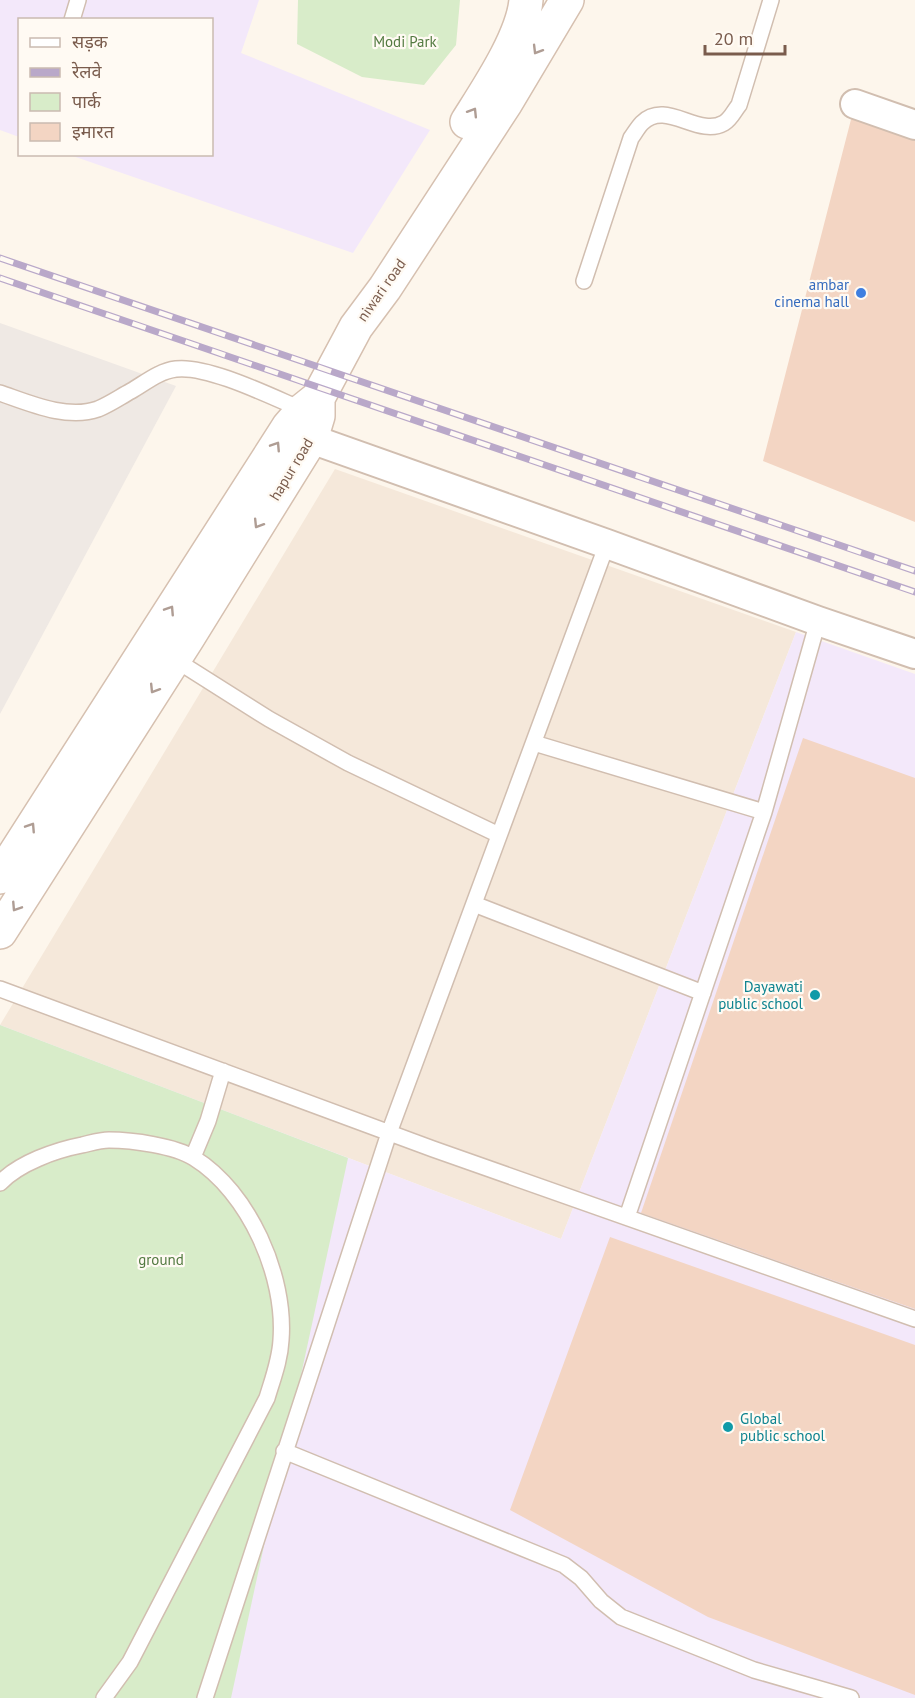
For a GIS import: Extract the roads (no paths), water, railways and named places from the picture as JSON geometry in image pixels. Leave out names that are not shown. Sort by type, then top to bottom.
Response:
[{"type":"main road","name":"niwari road","points":[[356,327],[360,297],[369,276],[489,86],[519,28],[526,0]]},
{"type":"main road","name":"niwari road","points":[[356,327],[385,288],[505,104],[567,0]]},
{"type":"main road","points":[[311,415],[356,327]]},
{"type":"main road","name":"hapur road","points":[[14,873],[174,658],[311,415]]},
{"type":"main road","name":"hapur road","points":[[0,932],[14,873],[276,446],[311,415]]},
{"type":"street","points":[[855,104],[915,125]]},
{"type":"street","points":[[311,415],[608,544],[915,654]]},
{"type":"lane","points":[[73,18],[78,0]]},
{"type":"lane","points":[[584,280],[631,138],[643,122],[657,115],[671,116],[707,127],[722,124],[730,118],[739,105],[771,0]]},
{"type":"lane","points":[[0,393],[63,412],[85,412],[99,408],[163,372],[178,369],[193,370],[223,378],[311,415]]},
{"type":"lane","points":[[205,1698],[389,1133],[608,544]]},
{"type":"lane","points":[[627,1217],[765,812],[818,621]]},
{"type":"lane","points":[[174,658],[269,719],[348,763],[499,836]]},
{"type":"lane","points":[[534,742],[765,812]]},
{"type":"lane","points":[[474,904],[703,993]]},
{"type":"lane","points":[[0,989],[389,1133],[915,1319]]},
{"type":"lane","points":[[193,1157],[208,1121],[223,1071]]},
{"type":"lane","points":[[0,1183],[35,1160],[68,1148],[108,1140],[166,1148],[193,1157],[216,1177],[247,1211],[262,1242],[274,1279],[281,1312],[279,1360],[267,1398],[130,1662],[104,1698]]},
{"type":"lane","points":[[284,1451],[564,1565],[581,1578],[601,1601],[621,1617],[754,1670],[851,1698]]},
{"type":"railway","points":[[0,258],[915,571]]},
{"type":"railway","points":[[0,278],[915,592]]},
{"type":"place","name":"ambar cinema hall","points":[[861,293]]},
{"type":"place","name":"Dayawati public school","points":[[815,995]]},
{"type":"place","name":"Global public school","points":[[728,1427]]},
{"type":"park label","name":"Modi Park","points":[[405,41]]},
{"type":"park label","name":"ground","points":[[161,1259]]}]
